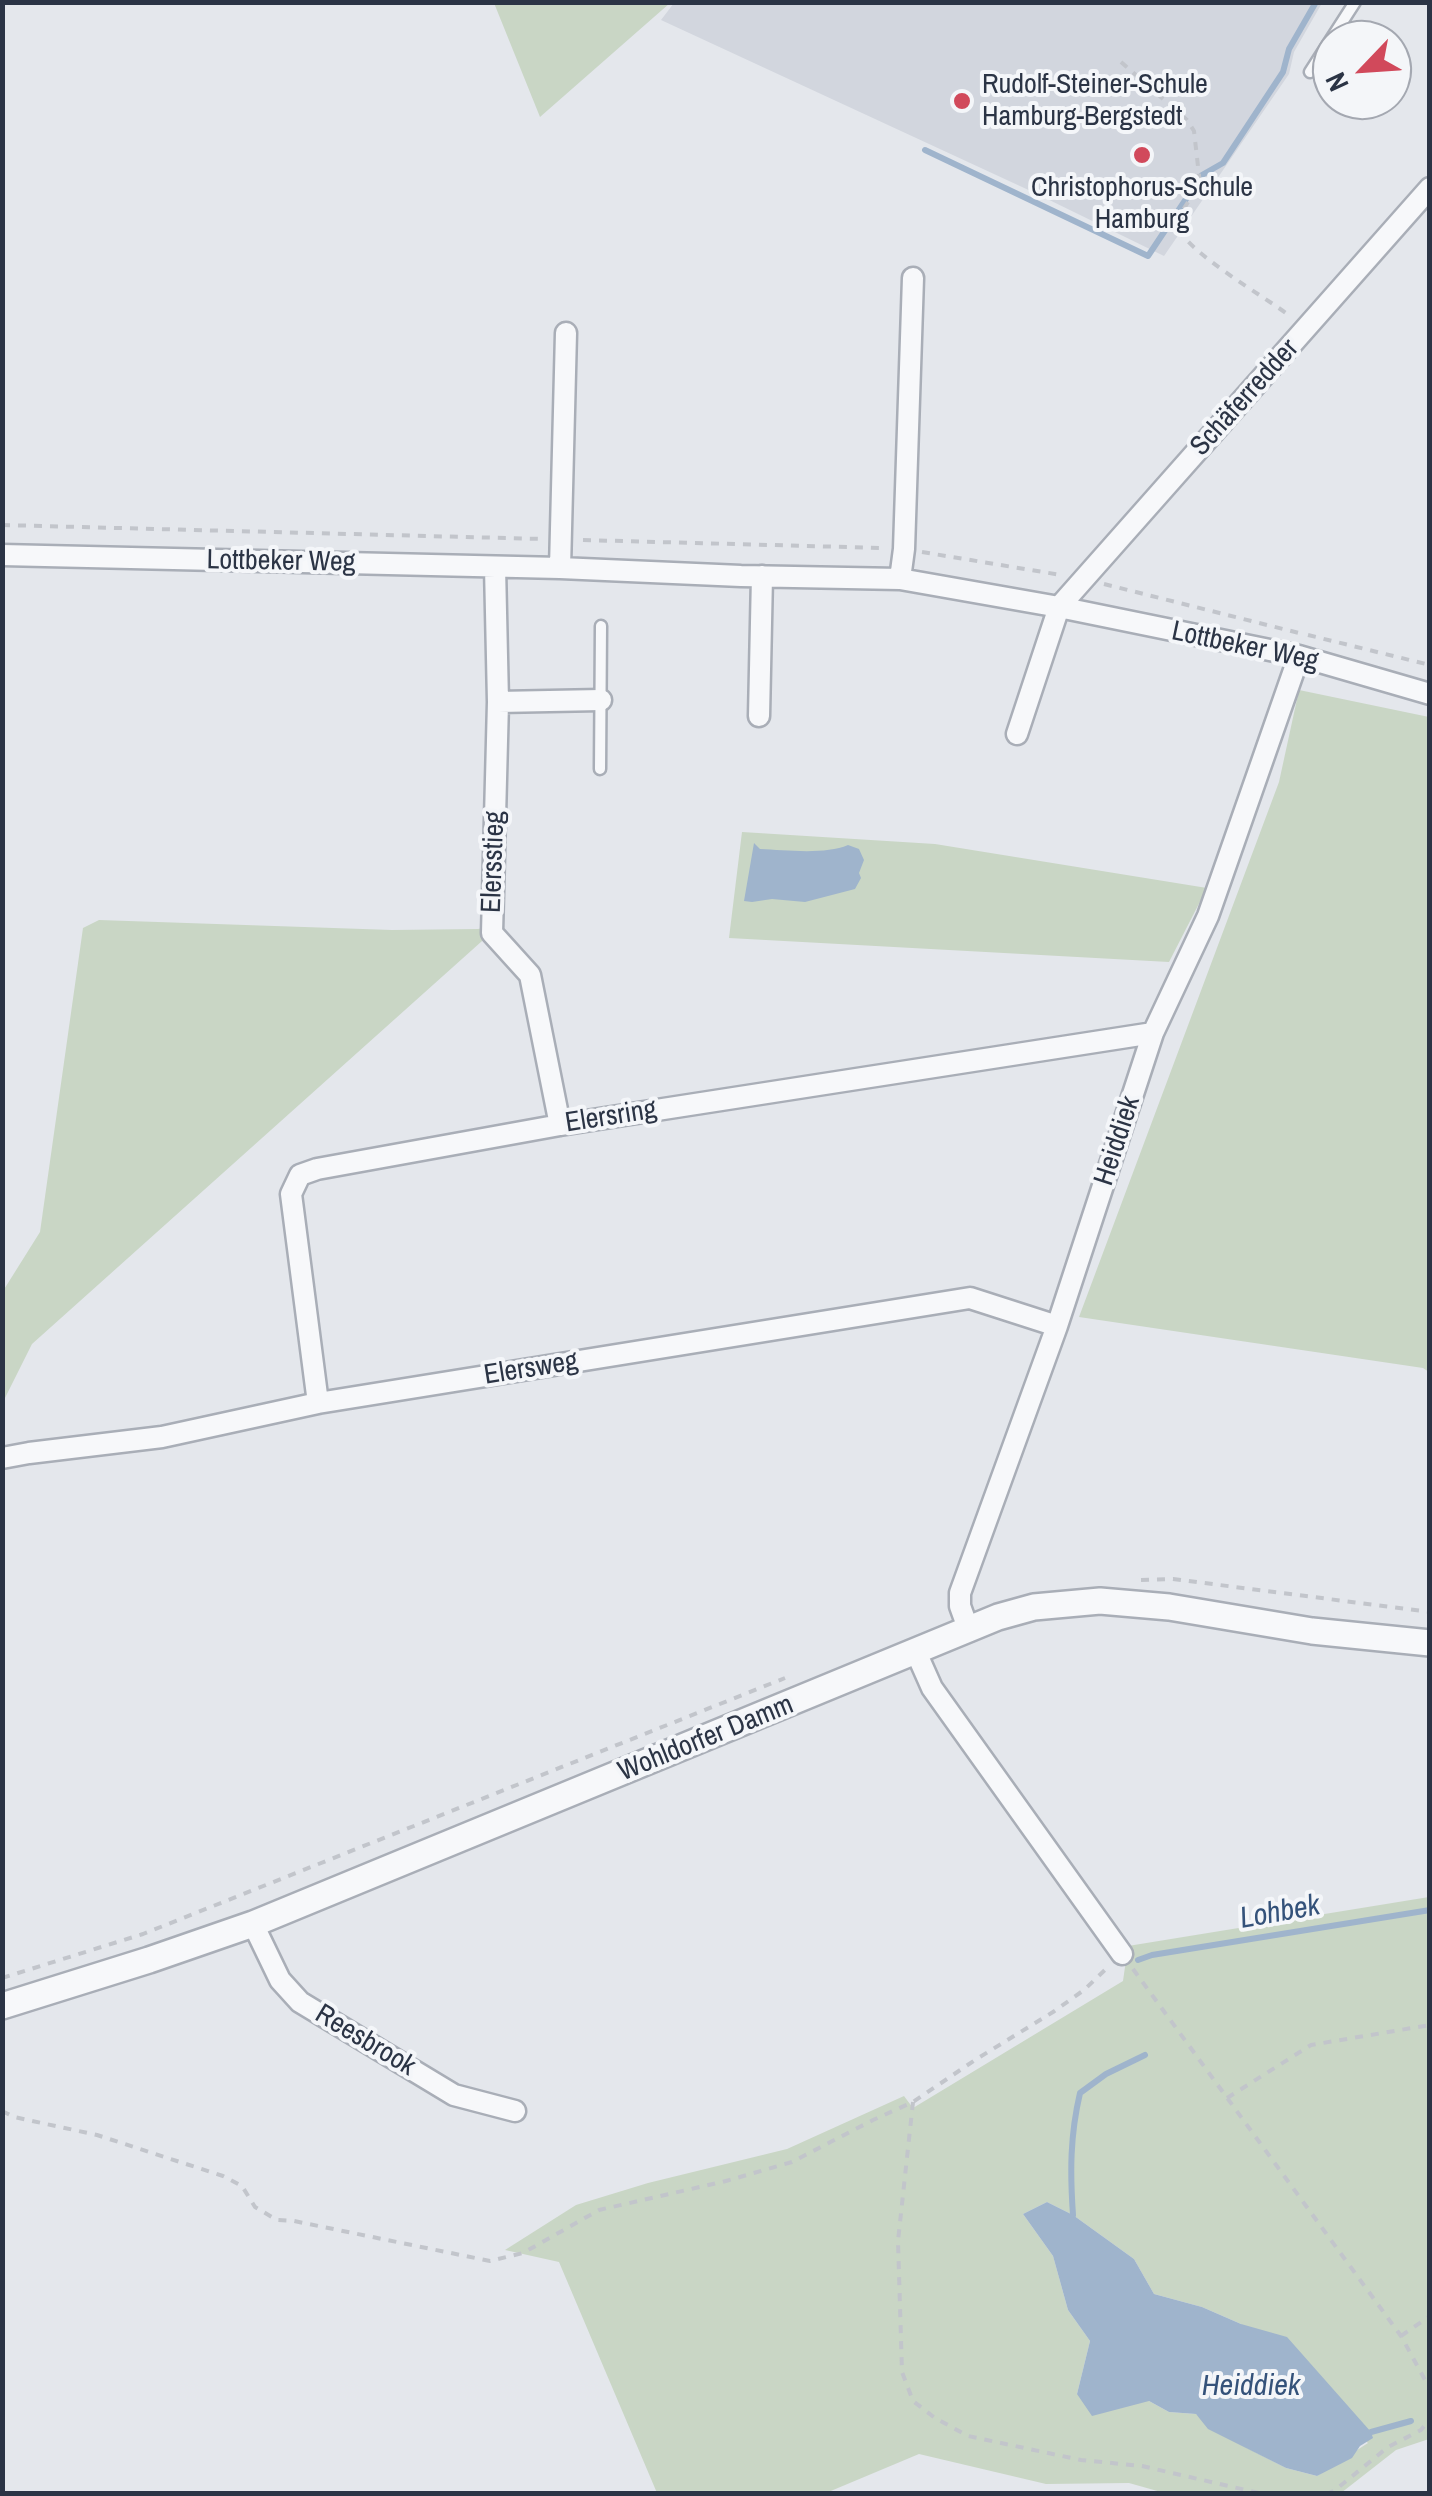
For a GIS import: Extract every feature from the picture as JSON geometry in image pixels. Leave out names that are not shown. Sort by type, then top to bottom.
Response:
[{"type":"street","name":"Schäferredder","points":[[1059,607],[1430,188]]},
{"type":"street","points":[[900,580],[912,278]]},
{"type":"street","points":[[560,568],[566,333]]},
{"type":"street","name":"Lottbeker Weg","points":[[2,555],[900,580],[1059,607],[1299,656],[1430,694]]},
{"type":"street","name":"Elersstieg","points":[[495,567],[498,702],[492,932],[530,975],[560,1125]]},
{"type":"street","points":[[758,716],[762,576]]},
{"type":"street","points":[[1017,734],[1059,607]]},
{"type":"street","name":"Heiddiek","points":[[969,1630],[960,1606],[960,1592],[1057,1326],[1153,1033],[1208,916],[1299,656]]},
{"type":"street","points":[[498,702],[600,700]]},
{"type":"street","name":"Elersring","points":[[318,1403],[291,1194],[300,1175],[317,1168],[560,1125],[1153,1033]]},
{"type":"street","name":"Elersweg","points":[[2,1458],[162,1436],[318,1403],[970,1298],[1057,1326]]},
{"type":"street","name":"Wohldorfer Damm","points":[[2,2006],[253,1924],[1034,1606],[1100,1601],[1170,1607],[1312,1631],[1430,1643]]},
{"type":"street","points":[[916,1652],[932,1688],[1122,1954]]},
{"type":"street","name":"Reesbrook","points":[[253,1924],[280,1980],[300,2002],[454,2095],[514,2111]]},
{"type":"lane","points":[[1310,72],[1355,2]]},
{"type":"lane","points":[[600,769],[601,626]]},
{"type":"path","points":[[1122,62],[1194,131],[1200,184],[1175,222],[1177,230],[1210,260],[1306,329]]},
{"type":"path","points":[[2,2111],[97,2135],[222,2176],[242,2186],[256,2207],[277,2220],[490,2261],[523,2253],[599,2210],[792,2162],[913,2102],[1053,2012],[1084,1990],[1122,1954],[1402,2336],[1430,2389]]},
{"type":"path","points":[[1227,2098],[1311,2046],[1430,2025]]},
{"type":"path","points":[[913,2102],[898,2240],[902,2372],[913,2401],[968,2436],[1082,2460],[1142,2466],[1263,2494]]},
{"type":"path","points":[[1402,2336],[1430,2316]]},
{"type":"path","points":[[1326,2494],[1334,2492],[1388,2447],[1421,2430],[1430,2419]]},
{"type":"shaded area","points":[[674,2],[1322,3],[1294,52],[1289,74],[1164,256],[661,20]]},
{"type":"green space","points":[[494,3],[670,3],[540,117]]},
{"type":"green space","points":[[1299,690],[1429,717],[1429,1372],[1423,1368],[1079,1317],[1279,782]]},
{"type":"green space","points":[[742,832],[935,844],[1207,888],[1169,962],[729,938]]},
{"type":"green space","points":[[99,920],[392,930],[492,926],[491,933],[32,1344],[3,1402],[3,1291],[40,1232],[83,928]]},
{"type":"green space","points":[[1429,1897],[1429,2439],[1396,2450],[1341,2493],[1168,2494],[1129,2483],[1046,2484],[919,2454],[826,2493],[657,2493],[559,2262],[505,2250],[576,2205],[787,2149],[904,2096],[913,2108],[1123,1981],[1128,1946]],"holes":[[[1047,2202],[1073,2215],[1134,2259],[1154,2294],[1202,2307],[1241,2324],[1368,2443],[1317,2476],[1286,2468],[1196,2414],[1169,2412],[1149,2401],[1077,2394],[1090,2341],[1068,2310],[1053,2256],[1023,2214]]]},
{"type":"water","points":[[754,843],[760,849],[805,851],[848,845],[859,849],[864,860],[861,878],[855,889],[805,902],[744,901]]},
{"type":"water","name":"Heiddiek","points":[[1047,2202],[1073,2215],[1134,2259],[1154,2294],[1287,2337],[1373,2438],[1360,2446],[1352,2458],[1317,2476],[1286,2468],[1208,2429],[1196,2414],[1169,2412],[1149,2401],[1092,2416],[1077,2394],[1090,2341],[1068,2310],[1053,2256],[1023,2214]]},
{"type":"waterway","points":[[925,150],[1148,256],[1202,175],[1223,163],[1283,72],[1289,49],[1316,2]]},
{"type":"waterway","name":"Lohbek","points":[[1138,1960],[1430,1910]]},
{"type":"waterway","name":"Lohbek","points":[[1073,2215],[1072,2154],[1080,2093],[1106,2074],[1145,2055]]},
{"type":"waterway","name":"Lohbek","points":[[1371,2432],[1411,2421]]},
{"type":"place","name":"Rudolf-Steiner-Schule Hamburg-Bergstedt","points":[[962,101]]},
{"type":"place","name":"Christophorus-Schule Hamburg","points":[[1142,155]]}]
